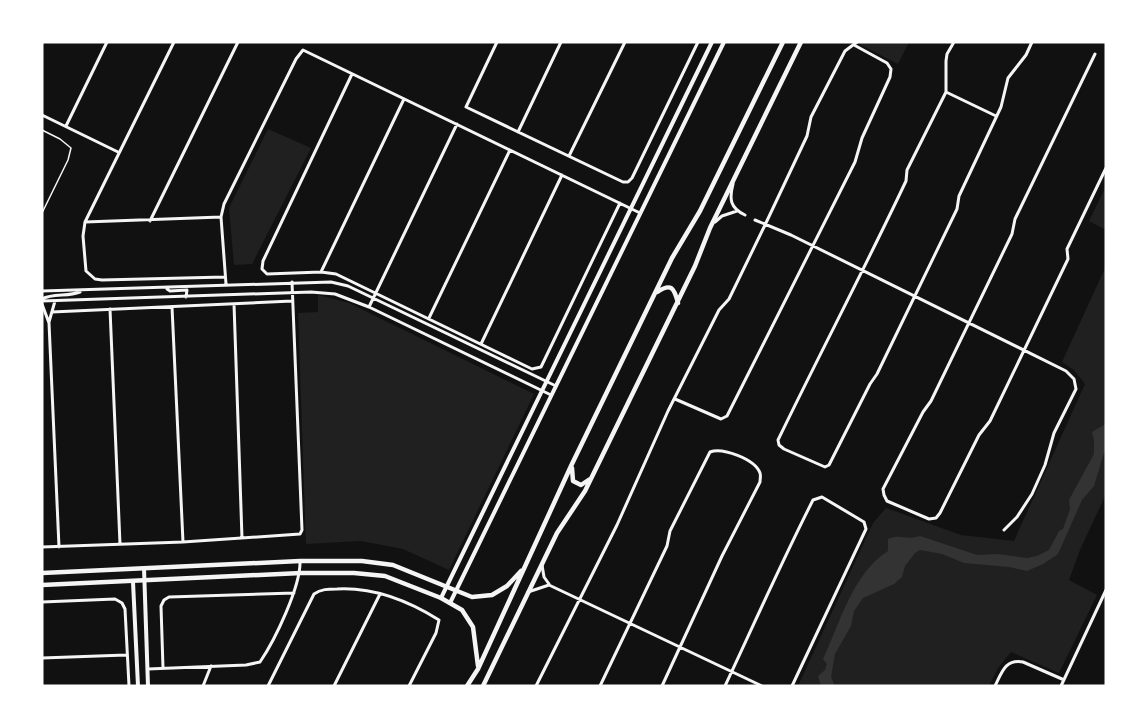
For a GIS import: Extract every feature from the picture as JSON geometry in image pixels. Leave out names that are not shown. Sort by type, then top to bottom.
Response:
[{"type":"main road","points":[[467,686],[478,669],[672,258],[700,211],[783,42]]},
{"type":"main road","points":[[483,686],[557,533],[585,491],[678,303],[710,228],[801,42]]},
{"type":"main road","points":[[655,293],[667,287],[672,288],[678,303]]},
{"type":"main road","points":[[572,466],[573,482],[580,485],[592,477]]},
{"type":"main road","points":[[42,573],[300,561],[362,561],[393,565],[472,597],[492,595],[507,586],[525,567]]},
{"type":"main road","points":[[42,585],[301,573],[354,573],[385,576],[441,598],[462,610],[473,627],[478,669]]},
{"type":"street","points":[[66,126],[107,42]]},
{"type":"street","points":[[174,42],[85,222],[82,236],[86,271],[90,276],[102,280],[225,277]]},
{"type":"street","points":[[150,221],[238,42]]},
{"type":"street","points":[[497,42],[466,107],[623,182],[628,182],[632,178],[699,42]]},
{"type":"street","points":[[518,132],[561,42]]},
{"type":"street","points":[[569,156],[625,42]]},
{"type":"street","points":[[441,598],[712,42]]},
{"type":"street","points":[[450,603],[724,42]]},
{"type":"street","points":[[954,42],[947,54],[946,92],[907,170],[906,181],[864,272],[815,363],[778,440],[779,445],[784,449],[825,467],[830,465],[915,297],[957,209],[959,196],[1004,99],[1008,78],[1021,62],[1032,42]]},
{"type":"street","points":[[536,686],[580,599],[675,399],[719,310],[729,299],[765,225],[807,136],[811,117],[845,51],[855,43],[887,63],[891,73],[862,138],[855,162],[728,417],[721,419],[675,399]]},
{"type":"street","points":[[226,284],[221,217],[224,204],[299,52],[303,50],[640,213]]},
{"type":"street","points":[[1095,54],[1015,219],[1012,234],[931,401],[883,489],[887,501],[929,519],[936,518],[940,513],[979,435],[990,421],[1068,259],[1067,249],[1106,168]]},
{"type":"street","points":[[352,74],[263,261],[263,272],[267,274],[321,272],[349,279],[532,369],[541,367],[620,203]]},
{"type":"street","points":[[946,92],[996,116]]},
{"type":"street","points":[[321,272],[405,99]]},
{"type":"street","points":[[42,115],[118,152]]},
{"type":"street","points":[[369,307],[457,124]]},
{"type":"street","points":[[429,318],[510,150]]},
{"type":"street","points":[[481,344],[562,175]]},
{"type":"street","points":[[736,176],[731,202],[736,211],[745,215]]},
{"type":"street","points":[[710,228],[722,216],[736,211]]},
{"type":"street","points":[[85,222],[221,217]]},
{"type":"street","points":[[755,220],[968,322],[1066,371],[1074,379],[1076,389],[1054,434],[1045,465],[1032,494],[1017,517],[1004,530]]},
{"type":"street","points":[[42,547],[297,535],[302,530],[292,282]]},
{"type":"street","points":[[42,291],[331,282],[348,286],[556,386]]},
{"type":"street","points":[[166,288],[170,291],[187,291],[186,297]]},
{"type":"street","points":[[49,322],[42,301],[46,296],[70,296],[82,290]]},
{"type":"street","points":[[42,301],[292,292],[335,294],[369,307],[552,395]]},
{"type":"street","points":[[55,301],[49,322],[59,547]]},
{"type":"street","points":[[52,312],[292,301]]},
{"type":"street","points":[[234,304],[242,538]]},
{"type":"street","points":[[172,307],[183,542]]},
{"type":"street","points":[[110,309],[120,544]]},
{"type":"street","points":[[600,686],[667,546],[670,531],[710,452],[726,451],[742,458],[759,471],[760,482],[722,556],[662,686]]},
{"type":"street","points":[[725,686],[768,597],[775,574],[813,500],[822,497],[864,522],[866,529],[792,686]]},
{"type":"street","points":[[136,660],[147,669],[260,662],[294,593],[301,573],[300,561]]},
{"type":"street","points":[[542,564],[543,573],[549,585],[762,686]]},
{"type":"street","points":[[144,568],[148,686]]},
{"type":"street","points":[[133,582],[138,686]]},
{"type":"street","points":[[528,592],[549,585]]},
{"type":"street","points":[[268,686],[309,602],[319,591],[364,588],[412,605],[439,620],[409,686]]},
{"type":"street","points":[[163,668],[161,606],[169,597],[294,593]]},
{"type":"street","points":[[334,686],[381,593]]},
{"type":"street","points":[[1061,686],[1105,593]]},
{"type":"street","points":[[42,602],[115,599],[122,603],[125,609],[129,686]]},
{"type":"street","points":[[42,658],[126,655]]},
{"type":"street","points":[[995,686],[1005,667],[1010,662],[1017,661],[1063,680]]},
{"type":"street","points":[[203,686],[211,666]]},
{"type":"street","points":[[138,679],[147,669]]},
{"type":"lane","points":[[42,130],[60,139],[71,148],[68,160],[42,213]]},
{"type":"shaded area","points":[[861,42],[909,42],[898,64],[861,45]]},
{"type":"shaded area","points":[[268,129],[311,148],[252,264],[234,265],[229,208]]},
{"type":"shaded area","points":[[1106,186],[1106,230],[1089,221]]},
{"type":"shaded area","points":[[1106,266],[1106,494],[1069,580],[1097,595],[1059,673],[1011,652],[998,668],[989,686],[798,686],[873,523],[886,508],[961,535],[1014,541],[1085,384],[1074,370],[1062,362]]},
{"type":"shaded area","points":[[318,295],[349,303],[534,394],[449,570],[403,549],[361,541],[306,544],[298,313],[318,312]]},
{"type":"shaded area","points":[[1106,420],[1106,446],[1094,486],[1082,500],[1058,554],[1027,571],[964,563],[942,554],[920,550],[905,566],[902,577],[894,584],[863,598],[854,611],[851,626],[835,654],[831,677],[835,686],[821,686],[818,676],[825,670],[827,664],[823,659],[842,615],[865,572],[888,551],[888,539],[920,536],[977,555],[997,554],[1027,558],[1049,550],[1059,531],[1063,529],[1070,509],[1069,500],[1094,454],[1092,432],[1104,425]]}]
